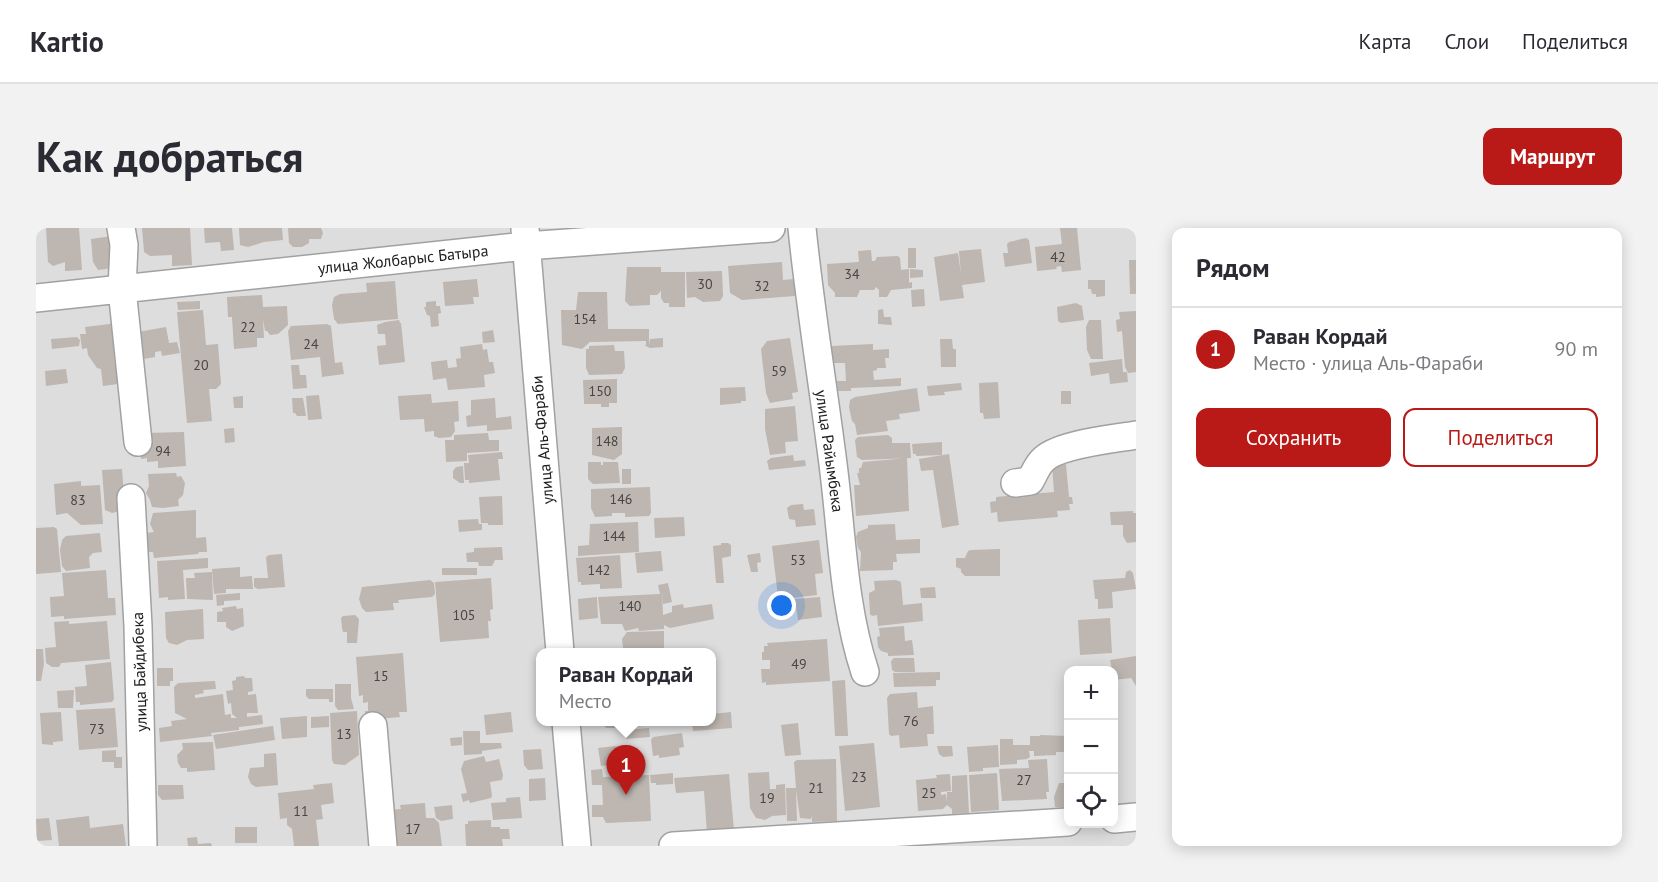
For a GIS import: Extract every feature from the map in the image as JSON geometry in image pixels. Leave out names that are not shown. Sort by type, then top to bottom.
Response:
[{"type":"street","points":[[121,228],[124,245],[122,289],[138,442]]},
{"type":"street","name":"улица Жолбарыс Батыра","points":[[36,298],[525,237],[771,228]]},
{"type":"street","name":"улица Райымбека","points":[[802,228],[810,308],[833,463],[848,593],[856,644],[865,672]]},
{"type":"street","name":"улица Аль-Фараби","points":[[525,237],[560,648]]},
{"type":"street","points":[[1015,483],[1030,481],[1042,460],[1054,452],[1074,446],[1136,435]]},
{"type":"street","name":"улица Байдибека","points":[[132,498],[138,626],[143,846]]},
{"type":"street","points":[[373,726],[383,846]]},
{"type":"street","points":[[566,726],[577,846]]},
{"type":"street","points":[[1118,819],[1136,817]]},
{"type":"street","points":[[673,846],[891,839],[948,831],[1064,822]]},
{"type":"shaded area","points":[[36,228],[1136,228],[1136,846],[36,846]]},
{"type":"building","points":[[46,228],[79,228],[82,270],[65,271],[65,262],[53,266],[48,262]]},
{"type":"building","points":[[142,228],[190,228],[192,265],[172,266],[172,255],[150,256],[144,252]]},
{"type":"building","points":[[204,228],[232,228],[234,250],[221,251],[220,242],[205,243]]},
{"type":"building","points":[[239,228],[282,228],[283,240],[248,247],[240,245]]},
{"type":"building","points":[[288,228],[321,228],[323,233],[321,239],[309,239],[309,243],[302,247],[293,247],[289,243]]},
{"type":"building","points":[[1060,228],[1077,228],[1081,270],[1062,272],[1061,266],[1056,267],[1057,269],[1037,271],[1035,247],[1062,244]]},
{"type":"building","points":[[112,236],[113,268],[98,270],[93,262],[91,239]]},
{"type":"building","points":[[1026,238],[1029,240],[1032,263],[1005,267],[1003,253],[1008,253],[1007,244]]},
{"type":"building","points":[[908,248],[916,248],[916,268],[908,268]]},
{"type":"building","points":[[981,249],[985,282],[962,285],[964,298],[940,301],[934,257],[958,253],[961,274],[959,251]]},
{"type":"building","points":[[871,250],[872,261],[875,261],[877,257],[898,256],[901,270],[909,269],[909,283],[912,282],[912,288],[891,290],[887,297],[879,297],[879,290],[876,287],[874,290],[860,290],[857,297],[835,297],[835,293],[828,285],[827,264],[859,262],[858,251]]},
{"type":"building","points":[[1129,260],[1136,260],[1136,294],[1130,294]]},
{"type":"building","points":[[782,262],[783,280],[794,279],[795,296],[742,300],[730,293],[728,266]]},
{"type":"building","points":[[627,267],[661,267],[661,272],[685,272],[685,307],[669,307],[669,303],[664,303],[661,298],[661,291],[657,295],[650,295],[650,305],[630,306],[625,301]]},
{"type":"building","points":[[910,269],[923,270],[923,277],[910,278]]},
{"type":"building","points":[[722,271],[723,296],[720,301],[703,302],[695,297],[687,298],[686,272]]},
{"type":"building","points":[[477,279],[479,297],[473,297],[474,304],[445,306],[443,282]]},
{"type":"building","points":[[1088,280],[1105,280],[1105,296],[1096,297],[1096,294],[1092,294],[1091,289],[1088,289]]},
{"type":"building","points":[[395,281],[398,319],[338,324],[334,319],[332,305],[334,297],[340,294],[367,292],[366,283]]},
{"type":"building","points":[[924,289],[925,306],[912,307],[911,290]]},
{"type":"building","points":[[578,292],[607,292],[608,329],[649,329],[649,345],[650,339],[663,338],[663,347],[650,348],[644,345],[646,341],[590,342],[582,349],[562,345],[561,310],[576,310]]},
{"type":"building","points":[[262,295],[263,307],[287,306],[288,325],[278,334],[270,335],[265,331],[263,319],[264,338],[257,338],[257,347],[234,349],[232,317],[228,317],[227,297]]},
{"type":"building","points":[[200,301],[200,309],[178,310],[177,302]]},
{"type":"building","points":[[436,301],[436,306],[440,306],[441,313],[438,314],[439,326],[431,327],[430,316],[427,315],[424,307],[426,307],[426,302]]},
{"type":"building","points":[[1076,303],[1082,306],[1084,320],[1061,323],[1058,321],[1057,307]]},
{"type":"building","points":[[883,309],[884,317],[891,317],[892,325],[878,324],[878,310]]},
{"type":"building","points":[[203,310],[206,345],[218,344],[221,384],[216,389],[209,389],[212,421],[187,423],[177,312]]},
{"type":"building","points":[[1136,311],[1136,372],[1128,373],[1125,367],[1122,331],[1117,332],[1116,320],[1120,319],[1119,312]]},
{"type":"building","points":[[399,320],[405,362],[379,365],[377,346],[386,345],[385,334],[378,334],[377,325]]},
{"type":"building","points":[[1089,320],[1101,320],[1103,359],[1091,359],[1087,350],[1086,327]]},
{"type":"building","points":[[118,323],[122,356],[114,357],[118,384],[103,386],[101,369],[97,368],[88,355],[87,348],[82,349],[80,334],[86,334],[85,327]]},
{"type":"building","points":[[327,324],[331,326],[335,363],[342,362],[344,374],[322,377],[320,357],[291,360],[288,331],[291,326]]},
{"type":"building","points":[[166,327],[169,343],[177,342],[180,353],[162,356],[161,351],[155,352],[155,357],[138,360],[138,332]]},
{"type":"building","points":[[493,330],[495,342],[483,343],[482,332]]},
{"type":"building","points":[[77,337],[80,340],[79,346],[52,349],[51,339]]},
{"type":"building","points":[[790,338],[798,392],[792,393],[793,399],[770,403],[766,393],[761,349],[767,341]]},
{"type":"building","points":[[940,339],[952,339],[953,349],[956,349],[956,367],[941,367]]},
{"type":"building","points":[[482,344],[483,350],[487,349],[489,362],[493,362],[495,373],[484,375],[485,387],[448,390],[446,378],[433,380],[431,362],[447,360],[448,368],[457,367],[456,359],[461,358],[460,347]]},
{"type":"building","points":[[873,344],[873,350],[889,349],[889,358],[885,358],[886,368],[877,368],[873,371],[874,380],[901,378],[901,386],[851,388],[851,391],[838,391],[837,381],[846,381],[845,363],[832,363],[832,346]]},
{"type":"building","points":[[614,345],[615,351],[624,351],[625,368],[622,374],[589,375],[586,368],[586,349],[589,349],[589,346]]},
{"type":"building","points":[[1122,359],[1123,372],[1127,372],[1128,382],[1110,384],[1109,373],[1091,376],[1089,363]]},
{"type":"building","points":[[291,365],[299,365],[300,375],[306,375],[307,388],[293,389]]},
{"type":"building","points":[[66,369],[68,383],[46,386],[45,371]]},
{"type":"building","points":[[617,379],[617,403],[609,403],[609,407],[601,407],[601,404],[584,404],[583,380]]},
{"type":"building","points":[[998,382],[1000,418],[984,419],[983,413],[980,413],[979,383]]},
{"type":"building","points":[[961,383],[962,390],[944,392],[945,395],[929,396],[928,394],[927,386]]},
{"type":"building","points":[[745,387],[746,401],[720,405],[720,388]]},
{"type":"building","points":[[917,388],[920,411],[899,414],[900,419],[886,421],[888,431],[857,435],[849,407],[850,400],[855,397]]},
{"type":"building","points":[[1061,391],[1071,391],[1071,404],[1061,404]]},
{"type":"building","points":[[431,394],[432,403],[458,401],[459,421],[454,422],[455,431],[451,437],[439,438],[434,436],[434,431],[425,432],[424,419],[400,420],[398,396]]},
{"type":"building","points":[[319,395],[322,419],[308,420],[306,396]]},
{"type":"building","points":[[243,396],[243,408],[234,408],[233,397]]},
{"type":"building","points":[[292,398],[303,398],[306,416],[297,416],[293,413]]},
{"type":"building","points":[[495,398],[496,418],[511,416],[512,429],[487,431],[487,425],[467,427],[466,416],[471,415],[471,400]]},
{"type":"building","points":[[795,406],[798,441],[785,442],[786,453],[770,455],[765,429],[765,409]]},
{"type":"building","points":[[622,427],[622,454],[614,460],[592,455],[592,428]]},
{"type":"building","points":[[234,428],[235,442],[225,443],[224,429]]},
{"type":"building","points":[[184,432],[186,466],[158,468],[158,461],[147,462],[147,458],[141,459],[140,444],[145,433]]},
{"type":"building","points":[[488,433],[489,440],[499,440],[499,451],[467,453],[467,461],[446,462],[445,440],[454,440],[454,435]]},
{"type":"building","points":[[888,435],[892,438],[892,443],[910,443],[911,458],[862,460],[857,457],[855,440],[858,437]]},
{"type":"building","points":[[942,442],[942,455],[916,456],[913,454],[912,444]]},
{"type":"building","points":[[502,452],[503,459],[498,459],[500,480],[469,483],[469,480],[465,480],[464,463],[469,463],[468,455]]},
{"type":"building","points":[[949,454],[959,525],[942,528],[933,470],[921,471],[919,459]]},
{"type":"building","points":[[793,455],[794,461],[805,460],[806,466],[769,470],[767,461],[771,458]]},
{"type":"building","points":[[907,458],[909,511],[856,516],[854,485],[860,485],[857,473],[863,462]]},
{"type":"building","points":[[588,462],[601,462],[603,465],[603,462],[618,462],[620,483],[593,484],[588,479]]},
{"type":"building","points":[[1066,464],[1069,497],[1072,497],[1073,504],[1069,504],[1070,510],[1057,511],[1058,517],[998,522],[997,512],[991,513],[990,502],[996,501],[996,497],[1054,492],[1052,465]]},
{"type":"building","points":[[463,466],[464,483],[460,483],[453,478],[453,471],[456,467]]},
{"type":"building","points":[[122,469],[125,507],[112,513],[105,510],[102,470]]},
{"type":"building","points":[[622,469],[631,469],[631,484],[622,484]]},
{"type":"building","points":[[176,473],[177,477],[181,476],[185,483],[183,495],[178,500],[179,506],[152,507],[146,493],[149,486],[148,474]]},
{"type":"building","points":[[81,481],[81,486],[100,485],[103,524],[81,525],[67,513],[56,515],[54,484]]},
{"type":"building","points":[[650,487],[651,513],[649,516],[625,517],[625,513],[612,513],[612,516],[595,517],[591,508],[591,489]]},
{"type":"building","points":[[502,496],[503,525],[481,523],[479,497]]},
{"type":"building","points":[[803,504],[804,510],[814,509],[816,525],[796,527],[795,520],[789,519],[787,508],[791,505]]},
{"type":"building","points":[[196,510],[196,538],[206,537],[207,552],[154,558],[153,552],[147,552],[146,533],[154,532],[150,524],[153,513]]},
{"type":"building","points":[[1133,511],[1136,513],[1136,542],[1127,543],[1123,536],[1123,525],[1111,525],[1110,512]]},
{"type":"building","points":[[684,517],[685,536],[655,538],[654,518]]},
{"type":"building","points":[[478,519],[479,524],[482,524],[482,530],[459,532],[458,520]]},
{"type":"building","points":[[638,522],[639,552],[578,556],[578,546],[589,545],[590,524]]},
{"type":"building","points":[[895,524],[896,540],[920,539],[920,553],[896,554],[897,562],[893,562],[893,570],[860,571],[861,552],[856,537],[858,532],[868,528],[868,525]]},
{"type":"building","points":[[54,527],[57,529],[61,572],[36,574],[36,528]]},
{"type":"building","points":[[100,533],[102,552],[93,553],[89,557],[90,568],[66,571],[62,566],[60,550],[62,540],[66,536]]},
{"type":"building","points":[[819,540],[823,573],[815,574],[817,595],[778,597],[772,546]]},
{"type":"building","points":[[721,543],[731,545],[731,556],[722,558],[724,583],[716,583],[713,546],[721,545]]},
{"type":"building","points":[[502,547],[503,560],[495,560],[492,566],[479,566],[478,562],[467,562],[466,553],[474,552],[474,548]]},
{"type":"building","points":[[1000,549],[1000,576],[965,576],[961,569],[956,567],[956,558],[965,558],[968,551]]},
{"type":"building","points":[[661,551],[663,571],[637,573],[635,553]]},
{"type":"building","points":[[760,553],[761,562],[757,563],[758,572],[751,572],[747,555]]},
{"type":"building","points":[[282,554],[285,587],[258,589],[254,587],[254,578],[268,578],[266,557]]},
{"type":"building","points":[[620,555],[622,588],[600,589],[600,584],[581,585],[581,582],[578,582],[576,558]]},
{"type":"building","points":[[208,558],[208,568],[183,570],[185,599],[159,598],[157,561]]},
{"type":"building","points":[[240,567],[240,577],[252,576],[253,589],[226,589],[226,593],[214,594],[212,569]]},
{"type":"building","points":[[442,568],[477,568],[477,575],[442,575]]},
{"type":"building","points":[[106,570],[108,598],[115,598],[116,615],[64,619],[64,616],[51,617],[50,597],[64,596],[62,573]]},
{"type":"building","points":[[1130,570],[1133,573],[1136,589],[1112,592],[1113,608],[1098,609],[1093,580],[1125,578],[1126,572]]},
{"type":"building","points":[[212,572],[213,600],[187,599],[186,578],[195,578],[194,573]]},
{"type":"building","points":[[491,578],[493,609],[490,610],[491,621],[488,621],[489,638],[440,642],[435,582]]},
{"type":"building","points":[[430,580],[434,583],[435,594],[432,597],[398,600],[399,603],[393,603],[394,610],[366,612],[362,608],[359,599],[362,587]]},
{"type":"building","points":[[896,580],[901,582],[903,605],[922,603],[923,621],[878,626],[877,615],[870,614],[869,593],[875,590],[874,581]]},
{"type":"building","points":[[668,583],[672,602],[663,604],[662,591],[663,615],[672,612],[672,606],[683,604],[684,608],[712,604],[714,619],[670,628],[664,625],[664,629],[639,631],[638,628],[625,631],[622,624],[601,624],[598,597],[660,594],[658,585]]},
{"type":"building","points":[[935,587],[936,598],[921,598],[920,588]]},
{"type":"building","points":[[240,593],[240,600],[224,601],[224,605],[217,606],[216,595]]},
{"type":"building","points":[[597,597],[598,618],[579,620],[578,599]]},
{"type":"building","points":[[820,597],[822,617],[798,620],[795,599]]},
{"type":"building","points":[[236,606],[237,609],[243,608],[244,626],[232,631],[226,627],[226,622],[217,622],[217,612],[223,611],[222,608]]},
{"type":"building","points":[[203,609],[204,639],[187,640],[177,645],[169,643],[166,638],[165,612]]},
{"type":"building","points":[[355,615],[359,619],[357,643],[347,643],[347,632],[343,632],[341,618]]},
{"type":"building","points":[[1110,618],[1112,653],[1080,655],[1078,620]]},
{"type":"building","points":[[69,621],[69,624],[107,621],[110,659],[61,663],[59,667],[52,667],[46,663],[45,648],[56,647],[54,622]]},
{"type":"building","points":[[904,626],[905,641],[912,640],[914,655],[888,656],[888,653],[881,651],[878,647],[879,628]]},
{"type":"building","points":[[664,631],[664,648],[623,648],[622,639],[627,632]]},
{"type":"building","points":[[827,639],[830,681],[766,685],[766,682],[762,683],[761,669],[770,669],[770,660],[762,660],[762,652],[764,652],[764,646],[768,646],[767,643]]},
{"type":"building","points":[[36,649],[43,649],[44,664],[41,681],[36,681]]},
{"type":"building","points":[[403,653],[407,712],[399,712],[400,717],[365,720],[368,702],[363,703],[363,695],[359,696],[356,657]]},
{"type":"building","points":[[1136,656],[1136,686],[1131,678],[1118,680],[1118,666],[1111,666],[1110,660]]},
{"type":"building","points":[[894,658],[914,658],[915,672],[892,670],[891,661]]},
{"type":"building","points":[[111,662],[114,699],[112,702],[80,705],[80,702],[76,702],[75,687],[87,686],[85,665]]},
{"type":"building","points":[[157,668],[173,668],[173,681],[170,681],[170,686],[157,686]]},
{"type":"building","points":[[940,672],[940,680],[936,680],[936,686],[894,687],[893,673]]},
{"type":"building","points":[[236,677],[252,678],[253,691],[248,692],[248,695],[256,694],[258,713],[247,713],[247,717],[262,715],[263,724],[239,727],[239,730],[211,733],[212,736],[160,742],[159,728],[172,726],[171,721],[187,719],[175,713],[174,687],[178,683],[215,681],[216,689],[203,690],[204,693],[195,695],[195,698],[223,694],[225,715],[231,714],[231,718],[237,718],[232,714],[231,703],[228,704],[226,691],[233,690],[232,681],[236,680]]},
{"type":"building","points":[[845,680],[848,736],[835,736],[832,681]]},
{"type":"building","points":[[335,684],[351,684],[354,709],[338,710],[335,706]]},
{"type":"building","points":[[306,689],[333,689],[333,702],[329,702],[329,699],[309,699],[306,696]]},
{"type":"building","points":[[74,690],[73,708],[58,708],[57,691]]},
{"type":"building","points":[[917,692],[918,708],[933,706],[934,734],[927,734],[928,746],[900,748],[899,735],[889,734],[887,698],[890,694]]},
{"type":"building","points":[[115,708],[118,747],[79,750],[76,710]]},
{"type":"building","points":[[357,711],[359,755],[345,765],[334,764],[330,713]]},
{"type":"building","points":[[61,712],[63,741],[53,742],[53,745],[42,744],[40,713]]},
{"type":"building","points":[[511,712],[513,732],[486,735],[484,715]]},
{"type":"building","points":[[731,712],[732,728],[693,731],[692,726],[716,726],[716,714]]},
{"type":"building","points":[[307,716],[307,737],[282,739],[280,718]]},
{"type":"building","points":[[329,716],[329,727],[311,728],[311,717]]},
{"type":"building","points":[[798,723],[801,755],[785,756],[781,725]]},
{"type":"building","points":[[273,726],[275,740],[216,749],[213,735]]},
{"type":"building","points":[[626,726],[626,728],[607,728],[605,727]]},
{"type":"building","points":[[649,728],[650,737],[626,739],[625,730]]},
{"type":"building","points":[[463,731],[480,731],[480,743],[501,743],[502,748],[482,751],[482,754],[464,755]]},
{"type":"building","points":[[682,733],[684,747],[679,748],[680,755],[659,758],[659,755],[653,756],[651,740],[653,737]]},
{"type":"building","points":[[1030,736],[1064,736],[1064,752],[1056,752],[1056,755],[1034,756],[1034,751],[1029,751],[1030,757],[1017,760],[1017,764],[1000,765],[1000,739],[1013,739],[1013,745],[1030,745]]},
{"type":"building","points":[[462,737],[462,745],[451,746],[450,738]]},
{"type":"building","points":[[213,742],[215,770],[187,772],[187,768],[181,768],[177,755],[183,749],[182,743]]},
{"type":"building","points":[[874,743],[880,807],[845,811],[839,746]]},
{"type":"building","points":[[625,745],[627,762],[601,766],[598,748]]},
{"type":"building","points":[[998,745],[999,767],[969,772],[967,747]]},
{"type":"building","points":[[937,746],[952,746],[953,756],[943,757],[939,754]]},
{"type":"building","points":[[541,749],[543,769],[528,770],[524,765],[523,750]]},
{"type":"building","points":[[116,750],[116,757],[122,757],[122,768],[114,768],[114,762],[102,762],[102,751]]},
{"type":"building","points":[[276,753],[278,785],[256,787],[251,784],[248,777],[250,768],[264,767],[264,754]]},
{"type":"building","points":[[484,756],[486,762],[499,759],[502,780],[490,782],[491,798],[470,803],[469,800],[463,802],[461,794],[467,793],[461,769],[464,761]]},
{"type":"building","points":[[836,759],[837,821],[812,822],[812,816],[811,819],[800,818],[796,790],[797,821],[787,821],[786,788],[796,788],[794,762]]},
{"type":"building","points":[[1047,759],[1049,792],[1046,792],[1047,799],[1002,801],[999,769],[1029,768],[1028,760]]},
{"type":"building","points":[[602,769],[603,777],[649,775],[651,821],[606,823],[603,817],[592,817],[592,805],[603,805],[602,785],[592,785],[591,770]]},
{"type":"building","points":[[769,772],[770,789],[776,789],[776,785],[785,784],[786,815],[772,816],[765,820],[756,818],[750,808],[748,773]]},
{"type":"building","points":[[673,773],[673,784],[651,783],[650,775]]},
{"type":"building","points":[[997,773],[999,810],[971,812],[969,775]]},
{"type":"building","points":[[729,774],[734,830],[707,833],[704,791],[676,793],[674,778]]},
{"type":"building","points":[[950,774],[951,791],[941,792],[941,795],[946,794],[947,802],[947,792],[952,792],[952,776],[967,775],[969,813],[952,814],[952,809],[947,805],[943,809],[918,811],[916,780]]},
{"type":"building","points":[[545,778],[546,800],[529,801],[529,779]]},
{"type":"building","points":[[332,783],[334,803],[321,805],[323,819],[316,820],[319,846],[294,846],[292,829],[287,825],[287,818],[280,819],[278,793],[314,789],[313,785]]},
{"type":"building","points":[[1059,783],[1064,783],[1064,808],[1055,807],[1054,797]]},
{"type":"building","points":[[158,785],[183,785],[184,799],[162,800],[158,795]]},
{"type":"building","points":[[520,797],[522,818],[493,820],[491,803],[506,802],[506,798]]},
{"type":"building","points":[[425,803],[426,818],[434,818],[439,823],[442,846],[394,846],[385,810],[401,809],[400,805]]},
{"type":"building","points":[[452,805],[453,819],[441,821],[436,818],[434,807]]},
{"type":"building","points":[[89,816],[90,828],[123,824],[126,846],[59,846],[56,820]]},
{"type":"building","points":[[49,818],[52,840],[37,841],[36,819]]},
{"type":"building","points":[[491,820],[491,827],[509,829],[510,839],[502,839],[503,846],[466,846],[465,824],[468,824],[468,821]]},
{"type":"building","points":[[235,827],[257,827],[257,843],[235,843]]},
{"type":"building","points":[[197,837],[198,844],[211,843],[212,846],[188,846],[187,838]]},
{"type":"place","name":"Раван Кордай","points":[[626,795]]}]
